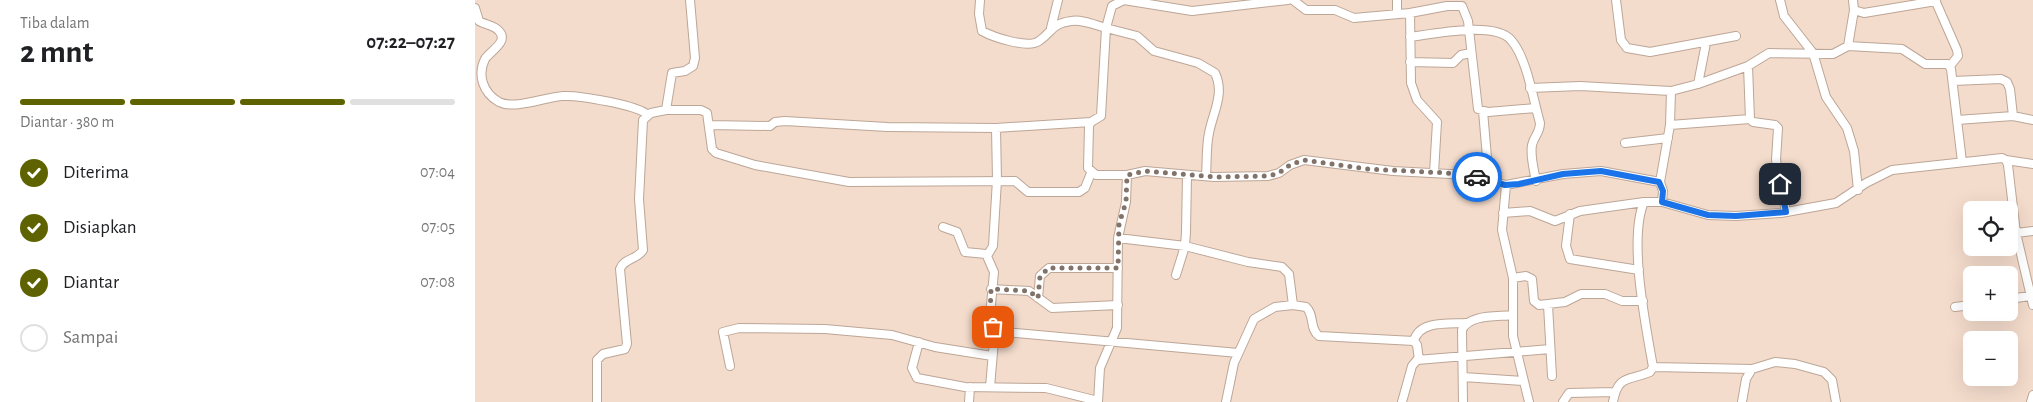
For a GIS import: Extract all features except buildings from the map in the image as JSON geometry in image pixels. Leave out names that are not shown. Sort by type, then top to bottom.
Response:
[{"type":"street","points":[[666,110],[672,74],[685,71],[693,66],[695,58],[690,0]]},
{"type":"street","points":[[980,0],[980,27],[989,35],[1030,44],[1038,42],[1051,28],[1073,20],[1137,36],[1154,50],[1198,63],[1214,71],[1218,78],[1219,97],[1209,135],[1206,176]]},
{"type":"street","points":[[1051,28],[1058,0]]},
{"type":"street","points":[[710,125],[769,126],[778,122],[810,122],[887,127],[996,128],[1091,122],[1101,116],[1106,28],[1112,6],[1115,3],[1124,0],[1192,11],[1288,0]]},
{"type":"street","points":[[1335,10],[1336,0]]},
{"type":"street","points":[[1397,0],[1397,14]]},
{"type":"street","points":[[1616,0],[1620,37],[1627,48],[1650,52],[1706,43],[1735,36]]},
{"type":"street","points":[[1780,0],[1784,16],[1813,53],[1826,97],[1847,128],[1852,140],[1858,190]]},
{"type":"street","points":[[1848,46],[1854,10],[1853,0]]},
{"type":"street","points":[[1854,10],[1864,13],[1936,0],[1957,50],[1957,56],[1951,66],[1962,162]]},
{"type":"street","points":[[1296,1],[1306,10],[1335,10],[1354,18],[1410,13],[1447,6],[1462,6],[1466,12],[1469,30],[1475,103],[1478,109],[1483,111],[1536,108]]},
{"type":"street","points":[[475,8],[479,21],[499,30],[501,34],[500,43],[485,60],[482,80],[486,91],[497,100],[509,104],[540,102],[564,96],[607,101],[649,115],[666,110],[701,110],[707,113],[712,149],[716,153],[755,165],[849,182],[997,180],[1015,181],[1027,192],[1079,192],[1085,188],[1091,173]]},
{"type":"street","points":[[1410,13],[1411,83],[1417,100],[1437,122],[1434,173]]},
{"type":"street","points":[[1410,37],[1469,30],[1501,33],[1510,38],[1518,51],[1536,108],[1540,130],[1533,142],[1532,148],[1536,181]]},
{"type":"street","points":[[1698,84],[1706,43]]},
{"type":"street","points":[[1530,88],[1588,87],[1671,91],[1698,84],[1748,66],[1769,53],[1833,54],[1848,46],[1902,49],[1925,64],[1946,63],[1951,66]]},
{"type":"street","points":[[1410,62],[1453,62],[1461,55],[1471,53]]},
{"type":"street","points":[[1748,66],[1750,119]]},
{"type":"street","points":[[1953,81],[2001,79],[2007,82],[2010,89],[2013,116]]},
{"type":"street","points":[[1662,202],[1663,191],[1659,182],[1670,125],[1671,91]]},
{"type":"street","points":[[1483,111],[1489,181]]},
{"type":"street","points":[[597,402],[597,360],[603,354],[625,349],[627,344],[620,269],[627,261],[640,254],[643,250],[639,199],[642,124],[649,115]]},
{"type":"street","points":[[1957,120],[2013,116],[2033,120]]},
{"type":"street","points":[[1670,125],[1750,119],[1753,122],[1775,125],[1778,128],[1776,160],[1786,212]]},
{"type":"street","points":[[1091,122],[1087,145],[1087,168],[1091,173],[1127,175],[1145,171],[1206,176],[1268,176],[1279,173],[1290,165],[1304,160],[1368,169],[1469,175],[1505,185],[1536,181],[1563,174],[1601,171],[1659,182]]},
{"type":"street","points":[[987,256],[993,246],[997,180],[996,128]]},
{"type":"street","points":[[1625,143],[1667,138]]},
{"type":"street","points":[[2006,160],[2010,175],[2013,201]]},
{"type":"street","points":[[1503,214],[1530,211],[1552,222],[1569,214],[1644,202],[1662,202],[1708,215],[1736,216],[1786,212],[1836,203],[1892,170],[1962,162],[2006,160],[2033,164]]},
{"type":"street","points":[[919,342],[912,368],[917,378],[970,387],[1046,388],[1098,402],[1100,368],[1117,328],[1118,238],[1126,202],[1127,175]]},
{"type":"street","points":[[1176,275],[1185,246],[1187,175]]},
{"type":"street","points":[[1505,185],[1502,230],[1513,278],[1515,353],[1529,402]]},
{"type":"street","points":[[1613,402],[1615,392],[1621,382],[1629,377],[1650,372],[1653,367],[1639,270],[1638,217],[1644,202]]},
{"type":"street","points":[[1569,214],[1566,246],[1570,259],[1639,270]]},
{"type":"street","points":[[943,227],[957,232],[965,252],[984,252],[994,272],[990,316],[994,331],[993,356],[989,386]]},
{"type":"street","points":[[2018,233],[2033,231]]},
{"type":"street","points":[[1118,238],[1185,246],[1248,262],[1282,267],[1289,274],[1293,305]]},
{"type":"street","points":[[2018,242],[2032,302],[2018,300]]},
{"type":"street","points":[[1038,298],[1040,276],[1049,268],[1118,268]]},
{"type":"street","points":[[1513,278],[1530,277],[1533,283],[1534,301],[1539,305],[1565,302],[1581,294],[1605,294],[1622,301],[1643,301]]},
{"type":"street","points":[[991,289],[1029,291],[1052,308],[1118,305]]},
{"type":"street","points":[[1549,305],[1552,376]]},
{"type":"street","points":[[1226,402],[1234,363],[1254,319],[1275,307],[1306,306],[1310,310],[1315,331],[1319,336],[1414,341]]},
{"type":"street","points":[[1955,307],[1963,306]]},
{"type":"street","points":[[1414,341],[1417,333],[1424,327],[1466,323],[1471,320],[1513,315]]},
{"type":"street","points":[[1463,402],[1462,330],[1466,323]]},
{"type":"street","points":[[730,366],[723,332],[739,328],[825,329],[892,335],[993,356]]},
{"type":"street","points":[[994,331],[1238,353]]},
{"type":"street","points":[[1414,341],[1417,345],[1419,360]]},
{"type":"street","points":[[1402,402],[1412,366],[1419,360],[1550,349]]},
{"type":"street","points":[[1653,367],[1752,369],[1775,362],[1795,364],[1824,372],[1832,380],[1836,402]]},
{"type":"street","points":[[1742,402],[1746,379],[1752,369]]},
{"type":"street","points":[[1463,377],[1523,381]]},
{"type":"street","points":[[969,402],[970,387]]},
{"type":"street","points":[[1563,402],[1569,392],[1615,392]]},
{"type":"street","points":[[2031,402],[2033,395]]},
{"type":"way so far","points":[[993,327],[990,316],[991,289],[1029,291],[1033,292],[1038,298],[1040,276],[1043,271],[1049,268],[1118,268],[1119,224],[1126,202],[1127,175],[1145,171],[1215,177],[1268,176],[1279,173],[1298,161],[1312,160],[1368,169],[1447,173],[1477,177]]},
{"type":"route","points":[[1477,177],[1505,185],[1519,184],[1563,174],[1601,171],[1659,182],[1663,191],[1662,202],[1675,204],[1708,215],[1725,216],[1786,212],[1780,184]]}]
